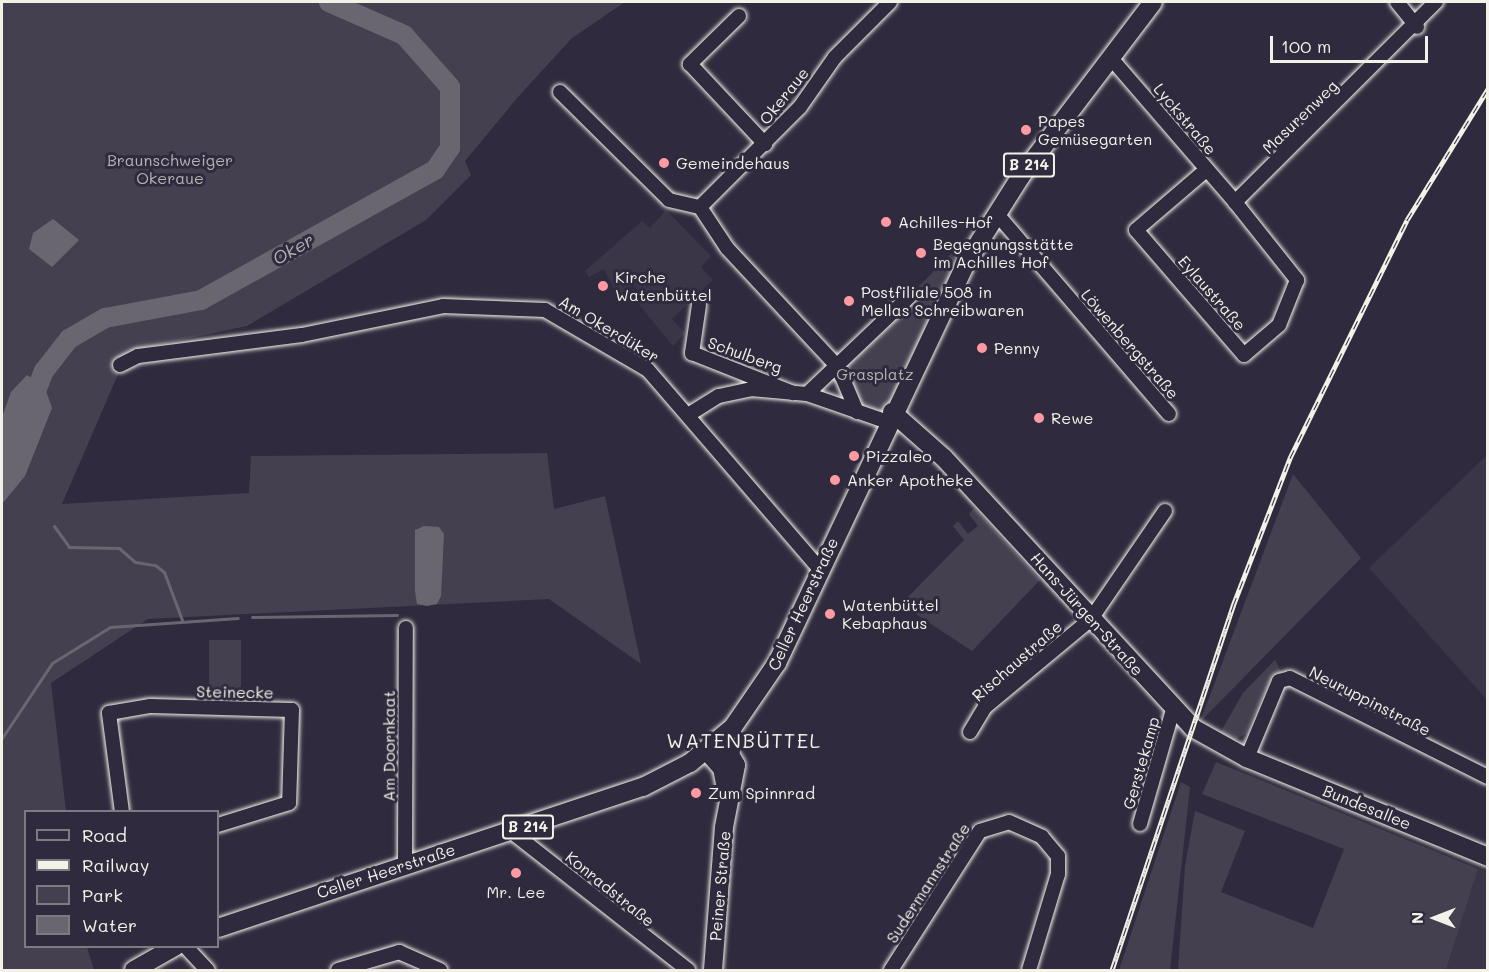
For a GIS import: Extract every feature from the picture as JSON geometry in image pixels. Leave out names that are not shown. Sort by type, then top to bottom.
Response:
[{"type":"main road","name":"Celler Heerstraße","points":[[219,928],[643,787],[714,745],[764,687],[940,309],[996,213],[1152,2]]},
{"type":"main road","name":"Hans-Jürgen-Straße","points":[[890,417],[939,453],[1173,710],[1200,734],[1248,758]]},
{"type":"main road","name":"Peiner Straße","points":[[713,970],[728,802],[722,768],[714,745]]},
{"type":"main road","name":"Bundesallee","points":[[1248,758],[1488,857]]},
{"type":"main road","points":[[134,970],[172,948]]},
{"type":"street","name":"Okeraue","points":[[700,207],[800,107],[834,57],[890,2]]},
{"type":"street","points":[[1397,2],[1417,27]]},
{"type":"street","name":"Masurenweg","points":[[1235,202],[1417,27],[1436,2]]},
{"type":"street","points":[[739,16],[690,64],[765,144]]},
{"type":"street","name":"Lyckstraße","points":[[1110,57],[1235,202]]},
{"type":"street","points":[[560,92],[669,200],[700,207],[727,248],[838,367],[857,412]]},
{"type":"street","name":"Eylaustraße","points":[[1206,170],[1136,230],[1244,355],[1279,325],[1297,280],[1235,202]]},
{"type":"street","name":"Löwenbergstraße","points":[[996,213],[1169,414]]},
{"type":"street","points":[[802,395],[838,367],[909,297]]},
{"type":"street","name":"Schulberg","points":[[699,305],[692,353],[780,383],[802,395]]},
{"type":"street","name":"Am Okerdüker","points":[[120,365],[138,356],[302,335],[443,306],[530,309],[562,318],[648,370],[819,568]]},
{"type":"street","name":"Schulberg","points":[[688,415],[733,392],[802,395]]},
{"type":"street","points":[[802,395],[857,412],[890,417]]},
{"type":"street","name":"Rischaustraße","points":[[970,732],[985,707],[1091,619],[1165,511]]},
{"type":"street","name":"Am Doornkaat","points":[[405,865],[406,628]]},
{"type":"street","name":"Neuruppinstraße","points":[[1248,758],[1279,681],[1290,678],[1488,777]]},
{"type":"street","name":"Steinecke","points":[[122,810],[109,713],[150,706],[292,710],[289,803],[219,825]]},
{"type":"street","name":"Gerstekamp","points":[[1140,824],[1173,710]]},
{"type":"street","name":"Sudermannstraße","points":[[891,970],[971,843],[991,823],[1009,822],[1029,829],[1058,856],[1058,874],[1029,970]]},
{"type":"street","name":"Konradstraße","points":[[512,832],[688,970]]},
{"type":"street","points":[[187,948],[207,970]]},
{"type":"street","points":[[338,970],[399,952],[440,970]]},
{"type":"shaded area","points":[[666,210],[711,256],[701,267],[713,280],[672,319],[685,333],[673,346],[632,296],[638,291],[633,285],[618,296],[604,269],[589,277],[585,271],[642,221],[650,228]]},
{"type":"shaded area","points":[[1487,455],[1487,700],[1369,568]]},
{"type":"shaded area","points":[[1478,869],[1487,872],[1487,970],[1446,970]]},
{"type":"green space","name":"Braunschweiger Okeraue","points":[[2,2],[625,2],[572,38],[518,97],[465,161],[471,175],[426,220],[247,326],[128,351],[62,504],[249,493],[251,456],[547,453],[554,509],[605,496],[641,664],[549,599],[148,619],[51,683],[66,810],[24,810],[24,948],[87,948],[94,970],[2,970]]},
{"type":"green space","name":"Grasplatz","points":[[983,233],[888,422],[857,412],[838,367],[950,255]]},
{"type":"green space","points":[[1293,474],[1361,558],[1200,722]]},
{"type":"green space","points":[[974,508],[1040,580],[972,651],[901,604],[964,540],[953,526],[958,521],[968,534],[978,526],[969,514]]},
{"type":"green space","points":[[209,640],[241,640],[241,703],[209,703]]},
{"type":"green space","points":[[1275,660],[1282,673],[1270,681],[1245,734],[1231,742],[1220,733],[1243,693]]},
{"type":"green space","points":[[1216,762],[1478,869],[1446,970],[1178,970],[1185,866],[1195,811],[1245,831],[1221,892],[1313,928],[1344,849],[1202,794]]},
{"type":"green space","points":[[1181,782],[1190,787],[1170,970],[1119,970]]},
{"type":"water","points":[[53,219],[79,240],[52,267],[29,249],[33,233]]},
{"type":"water","points":[[27,375],[44,385],[52,408],[25,476],[2,504],[2,417],[11,392]]},
{"type":"water","points":[[424,526],[439,527],[444,534],[441,596],[437,604],[427,606],[417,604],[415,591],[415,530]]},
{"type":"waterway","name":"Oker","points":[[30,407],[44,371],[69,339],[105,318],[201,300],[435,170],[450,148],[450,87],[404,35],[329,2]]},
{"type":"waterway","points":[[54,526],[69,547],[119,548],[135,562],[155,565],[164,572],[182,620]]},
{"type":"waterway","points":[[252,617],[397,615]]},
{"type":"waterway","points":[[2,738],[52,663],[110,627],[238,618]]},
{"type":"railway","points":[[1112,970],[1233,606],[1290,458],[1407,220],[1488,89]]},
{"type":"place","name":"Papes Gemüsegarten","points":[[1026,130]]},
{"type":"place","name":"Gemeindehaus","points":[[664,163]]},
{"type":"place","name":"Achilles-Hof","points":[[886,222]]},
{"type":"place","name":"Begegnungsstätte im Achilles Hof","points":[[921,253]]},
{"type":"place","name":"Kirche Watenbüttel","points":[[603,286]]},
{"type":"place","name":"Postfiliale 508 in Mellas Schreibwaren","points":[[849,301]]},
{"type":"place","name":"Penny","points":[[982,348]]},
{"type":"place","name":"Rewe","points":[[1039,418]]},
{"type":"place","name":"Pizzaleo","points":[[854,456]]},
{"type":"place","name":"Anker Apotheke","points":[[835,480]]},
{"type":"place","name":"Watenbüttel Kebaphaus","points":[[830,614]]},
{"type":"place","name":"Zum Spinnrad","points":[[696,793]]},
{"type":"place","name":"Mr. Lee","points":[[516,873]]},
{"type":"district","name":"WATENBÜTTEL","points":[[744,740]]}]
